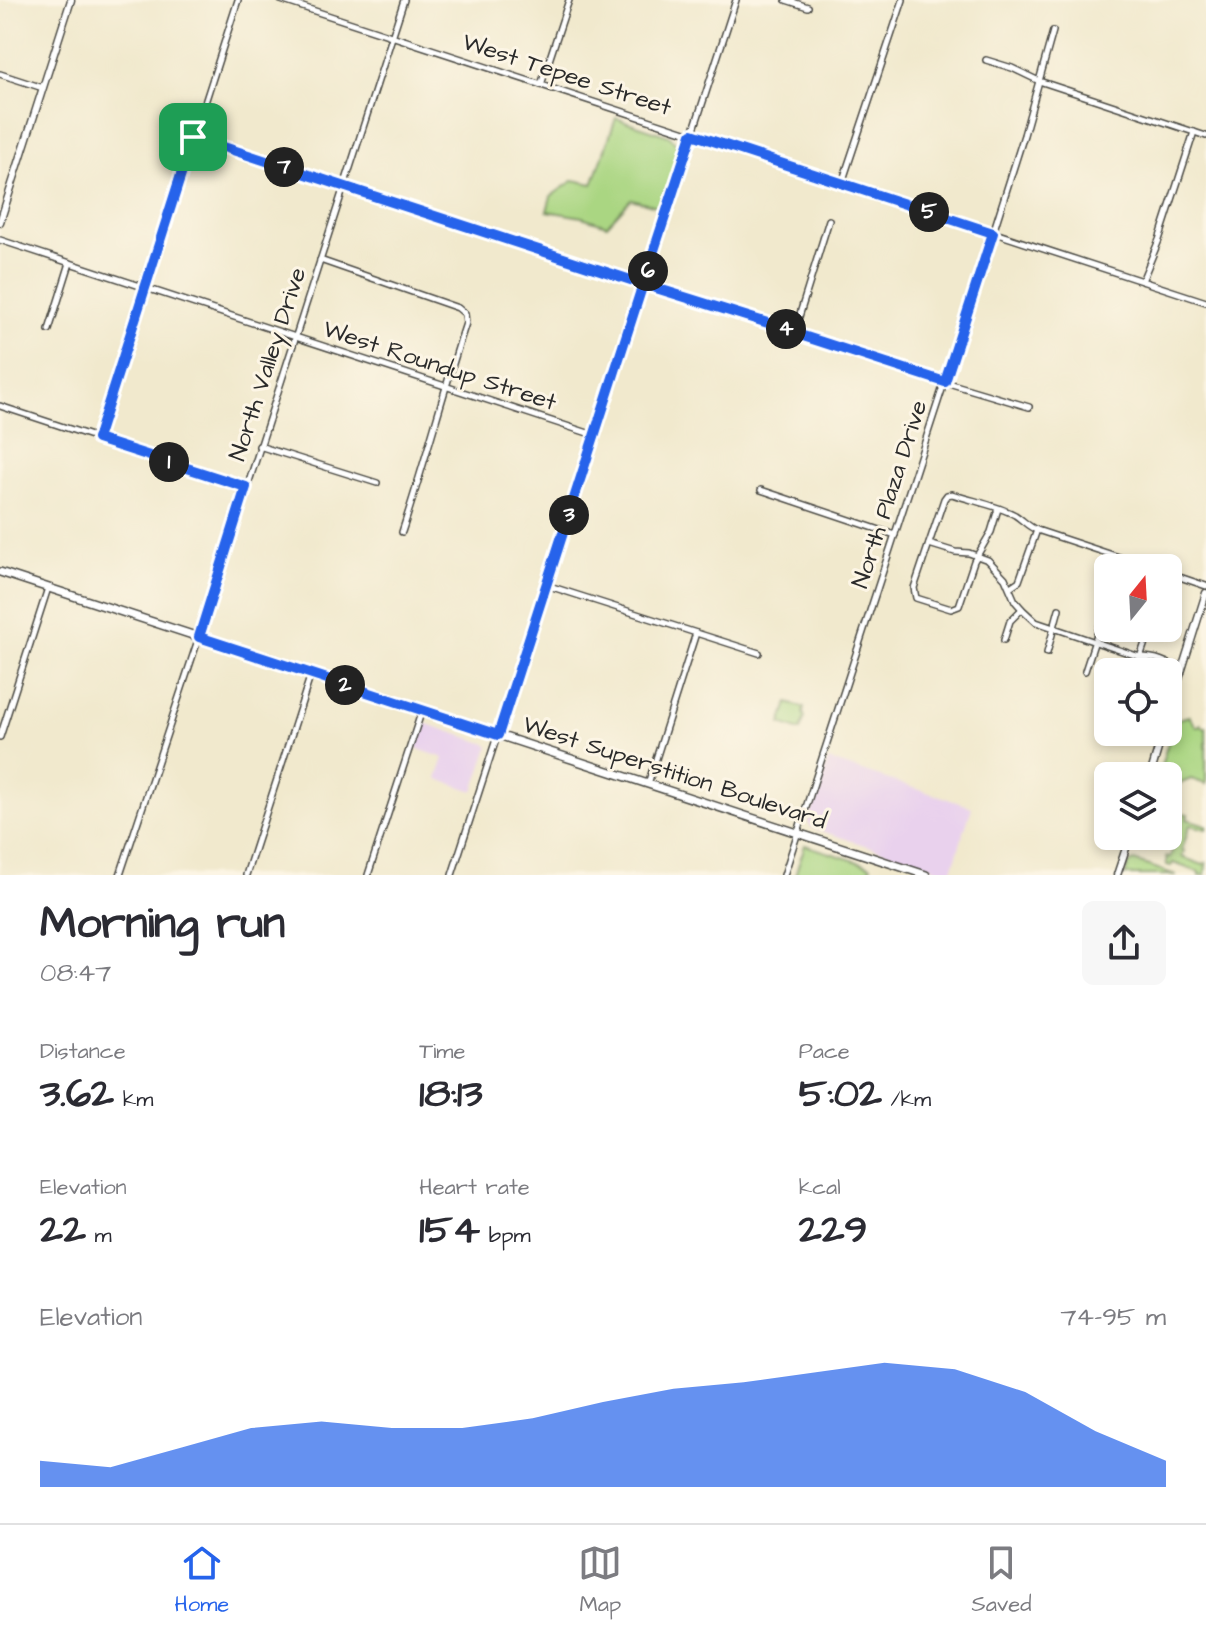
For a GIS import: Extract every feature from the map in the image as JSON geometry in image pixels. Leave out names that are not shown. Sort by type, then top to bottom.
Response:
[{"type":"main road","name":"West Superstition Boulevard","points":[[0,572],[926,875]]},
{"type":"street","points":[[0,222],[71,0]]},
{"type":"street","points":[[97,439],[238,0]]},
{"type":"street","name":"West Tepee Street","points":[[281,0],[1206,302]]},
{"type":"street","name":"North Valley Drive","points":[[120,875],[404,0]]},
{"type":"street","points":[[541,85],[569,0]]},
{"type":"street","points":[[452,875],[736,0]]},
{"type":"street","points":[[786,0],[808,7]]},
{"type":"street","points":[[842,183],[903,0]]},
{"type":"street","name":"North Plaza Drive","points":[[784,875],[993,233],[1053,31]]},
{"type":"street","points":[[986,60],[1039,81],[1206,136]]},
{"type":"street","points":[[0,74],[43,88]]},
{"type":"street","points":[[1142,281],[1159,240],[1194,132]]},
{"type":"street","points":[[193,137],[1029,407]]},
{"type":"street","points":[[794,333],[829,220]]},
{"type":"street","name":"West Roundup Street","points":[[0,240],[594,435]]},
{"type":"street","points":[[320,260],[458,308],[465,314],[466,323],[402,532]]},
{"type":"street","points":[[49,330],[70,263]]},
{"type":"street","points":[[0,406],[246,487]]},
{"type":"street","points":[[259,446],[377,483]]},
{"type":"street","points":[[761,490],[895,535]]},
{"type":"street","points":[[998,509],[957,608],[916,598],[914,588],[947,495],[998,509],[1037,530],[1110,554]]},
{"type":"street","points":[[1010,587],[1022,577],[1037,530]]},
{"type":"street","points":[[929,544],[988,560],[997,567],[1015,601],[1036,622],[1140,657],[1155,658]]},
{"type":"street","points":[[1182,578],[1206,586]]},
{"type":"street","points":[[546,585],[759,653]]},
{"type":"street","points":[[0,737],[48,588]]},
{"type":"street","points":[[1182,671],[1206,593]]},
{"type":"street","points":[[1004,640],[1010,621],[1022,609]]},
{"type":"street","points":[[1047,653],[1059,609]]},
{"type":"street","points":[[648,784],[696,633]]},
{"type":"street","points":[[1085,671],[1094,642]]},
{"type":"street","points":[[1140,657],[1145,642]]},
{"type":"street","points":[[246,875],[311,674]]},
{"type":"street","points":[[368,875],[422,710]]},
{"type":"street","points":[[1117,875],[1125,850]]},
{"type":"shaded area","points":[[424,723],[487,744],[489,747],[474,791],[437,779],[444,758],[415,748]]},
{"type":"shaded area","points":[[828,760],[972,807],[951,873],[812,828],[808,823]]},
{"type":"green space","points":[[616,118],[669,136],[682,149],[660,207],[631,199],[607,225],[547,211],[551,196],[574,180],[593,184]]},
{"type":"green space","points":[[788,703],[804,708],[805,717],[800,731],[781,724]]},
{"type":"green space","points":[[1189,716],[1197,727],[1201,724],[1206,727],[1206,784],[1191,779],[1182,783],[1182,762],[1162,762],[1167,746],[1182,746],[1182,718]]},
{"type":"green space","points":[[1182,813],[1188,814],[1187,819],[1206,825],[1206,829],[1190,825],[1182,849]]},
{"type":"green space","points":[[805,845],[871,866],[868,875],[795,875]]},
{"type":"green space","points":[[1182,849],[1184,851],[1182,857],[1203,865],[1206,863],[1205,875],[1173,863],[1167,865],[1166,857],[1170,858],[1173,850]]},
{"type":"green space","points":[[1134,861],[1176,875],[1125,875],[1129,864]]},
{"type":"route","points":[[193,137],[97,439],[246,487],[199,637],[498,735],[643,284],[945,382],[993,233],[692,134],[643,284],[193,137]]}]
